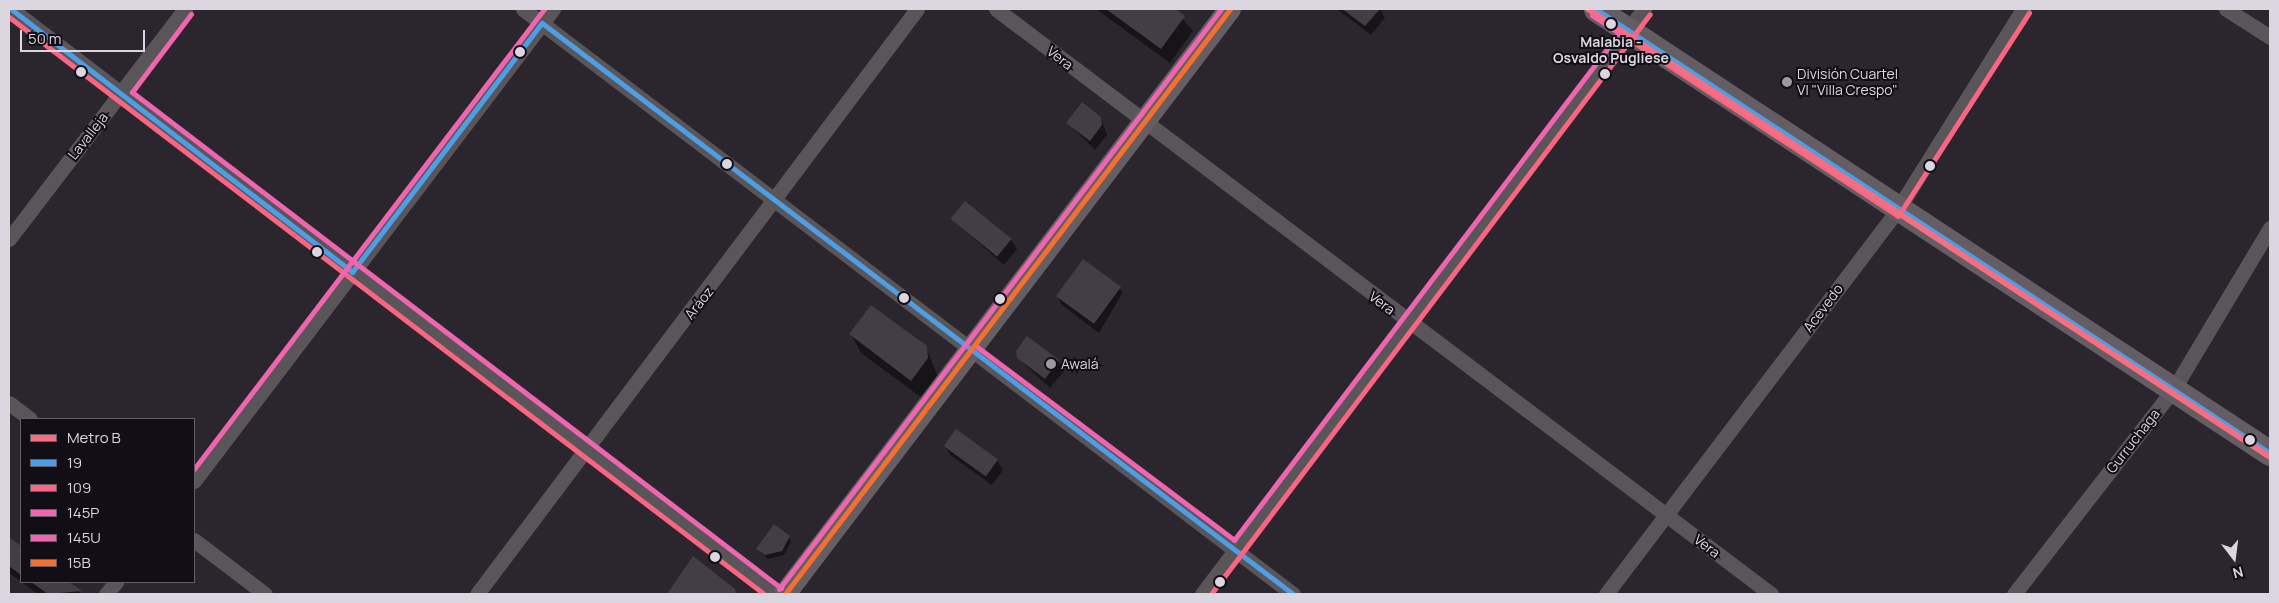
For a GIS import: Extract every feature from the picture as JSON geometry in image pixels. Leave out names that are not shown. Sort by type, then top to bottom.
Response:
[{"type":"main road","points":[[785,594],[971,352],[1230,9]]},
{"type":"main road","points":[[1596,9],[2270,453]]},
{"type":"street","points":[[11,9],[352,272],[588,447],[776,594]]},
{"type":"street","name":"Lavalleja","points":[[9,239],[185,9]]},
{"type":"street","points":[[523,9],[777,201],[971,352],[1293,594]]},
{"type":"street","points":[[195,480],[553,9]]},
{"type":"street","name":"Aráoz","points":[[477,594],[777,201],[917,9]]},
{"type":"street","name":"Vera","points":[[996,9],[1144,124],[1771,594]]},
{"type":"street","points":[[1202,594],[1630,31],[1644,9]]},
{"type":"street","name":"Acevedo","points":[[1606,594],[1898,209],[2023,9]]},
{"type":"street","points":[[2226,9],[2270,37]]},
{"type":"street","name":"Gurruchaga","points":[[2014,594],[2174,390],[2270,228]]},
{"type":"street","points":[[9,403],[29,418]]},
{"type":"street","points":[[195,541],[265,594]]},
{"type":"street","points":[[106,594],[115,583]]},
{"type":"building","points":[[1106,9],[1176,9],[1185,16],[1161,49]]},
{"type":"building","points":[[1342,9],[1380,9],[1365,26]]},
{"type":"building","points":[[1082,102],[1101,117],[1102,125],[1090,141],[1066,123]]},
{"type":"building","points":[[965,201],[1012,239],[997,257],[951,219]]},
{"type":"building","points":[[1083,259],[1121,287],[1094,324],[1056,296]]},
{"type":"building","points":[[871,305],[927,346],[928,358],[911,381],[849,334]]},
{"type":"building","points":[[1027,336],[1059,360],[1045,379],[1017,358],[1016,351]]},
{"type":"building","points":[[956,429],[998,460],[986,477],[944,446]]},
{"type":"building","points":[[774,524],[790,536],[782,551],[765,555],[756,549]]},
{"type":"building","points":[[9,537],[20,545],[20,574],[9,566]]},
{"type":"building","points":[[693,556],[735,589],[736,594],[667,594]]},
{"type":"building","points":[[32,583],[70,583],[82,591],[48,594]]},
{"type":"metro line","name":"B","points":[[1588,9],[2270,457]]},
{"type":"transit line","name":"19","points":[[11,9],[352,272],[542,23],[1293,594]]},
{"type":"transit line","name":"145U","points":[[195,468],[544,9]]},
{"type":"transit line","name":"145P","points":[[779,589],[1221,9]]},
{"type":"transit line","name":"15B","points":[[785,594],[1230,9]]},
{"type":"transit line","name":"19","points":[[1596,9],[2270,453]]},
{"type":"transit line","name":"109","points":[[1592,15],[1898,216],[2029,13]]},
{"type":"transit line","name":"145U","points":[[191,14],[132,92],[781,588]]},
{"type":"transit line","name":"109","points":[[1211,594],[1650,14]]},
{"type":"transit line","name":"145P","points":[[976,346],[1234,540],[1619,33],[1592,15]]},
{"type":"transit line","name":"109","points":[[9,17],[764,594]]},
{"type":"place","name":"Malabia - Osvaldo Pugliese","points":[[1611,24]]},
{"type":"place","name":"División Cuartel VI \"Villa Crespo\"","points":[[1787,82]]},
{"type":"place","name":"Awalá","points":[[1051,364]]}]
